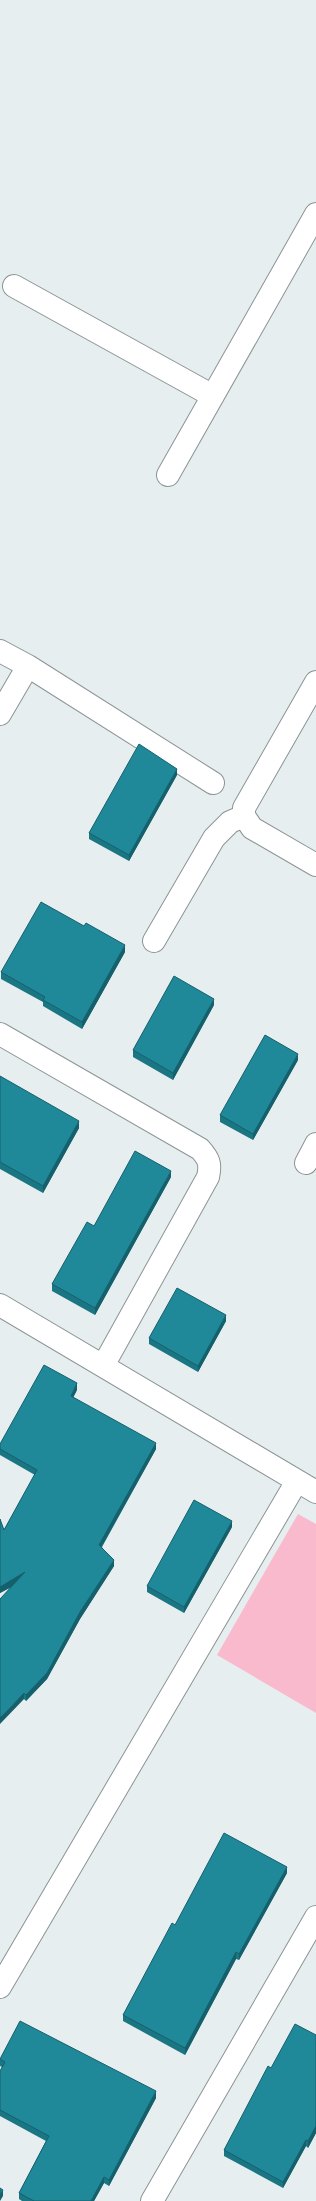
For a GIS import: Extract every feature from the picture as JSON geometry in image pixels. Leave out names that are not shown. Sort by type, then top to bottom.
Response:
[{"type":"street","points":[[168,475],[316,214]]},
{"type":"street","points":[[14,286],[213,396]]},
{"type":"street","points":[[0,651],[28,666],[213,783]]},
{"type":"street","points":[[0,714],[28,666]]},
{"type":"street","points":[[316,682],[244,808],[244,816],[252,828],[316,865]]},
{"type":"street","points":[[154,941],[214,838],[230,822],[244,816]]},
{"type":"street","points":[[0,1034],[200,1149],[208,1157],[210,1163],[208,1177],[103,1366]]},
{"type":"street","points":[[307,1163],[316,1144]]},
{"type":"street","points":[[0,1305],[316,1492]]},
{"type":"street","points":[[0,1987],[297,1481]]},
{"type":"street","points":[[152,2201],[316,1917]]},
{"type":"shaded area","points":[[298,1514],[316,1524],[316,1713],[217,1655]]},
{"type":"building","points":[[139,744],[177,769],[129,855],[89,833]]},
{"type":"building","points":[[41,902],[84,926],[86,923],[125,945],[82,1022],[43,1000],[45,997],[1,972]]},
{"type":"building","points":[[174,976],[214,999],[173,1073],[133,1050]]},
{"type":"building","points":[[265,1035],[298,1054],[253,1134],[220,1115]]},
{"type":"building","points":[[0,1076],[79,1121],[43,1186],[0,1162]]},
{"type":"building","points":[[135,1151],[171,1171],[95,1308],[52,1284],[87,1222],[94,1226]]},
{"type":"building","points":[[177,1288],[226,1315],[198,1366],[149,1338]]},
{"type":"building","points":[[44,1365],[77,1383],[71,1396],[156,1443],[99,1545],[114,1560],[80,1612],[47,1673],[26,1695],[24,1693],[0,1718],[0,1599],[25,1572],[0,1587],[0,1519],[4,1530],[37,1470],[0,1449],[0,1444]]},
{"type":"building","points":[[194,1500],[232,1521],[184,1607],[147,1586]]},
{"type":"building","points":[[224,1833],[287,1867],[239,1954],[236,1952],[185,2048],[123,2015],[172,1923],[175,1925]]},
{"type":"building","points":[[20,2021],[156,2091],[109,2180],[104,2177],[91,2201],[34,2201],[19,2193],[49,2136],[0,2110],[0,2071],[5,2062],[0,2059]]},
{"type":"building","points":[[295,2024],[316,2035],[316,2126],[308,2141],[306,2140],[283,2182],[224,2150],[268,2066],[271,2068]]},
{"type":"building","points":[[0,2188],[3,2190],[0,2195]]}]
